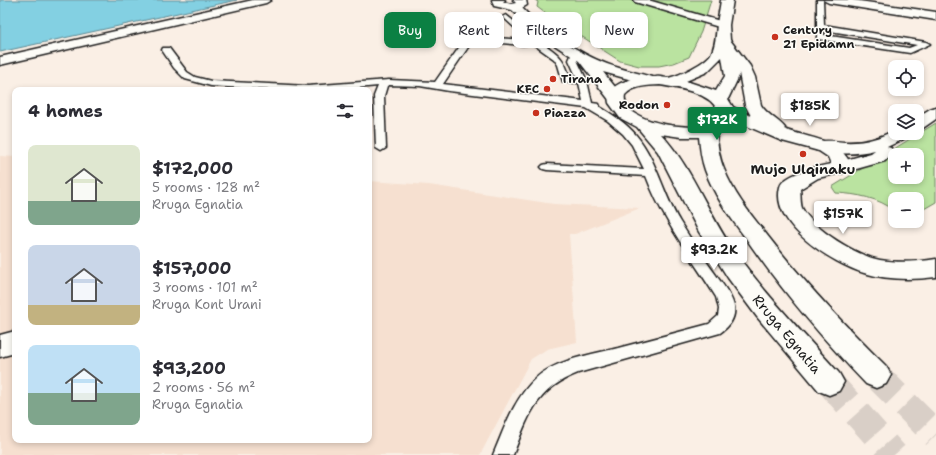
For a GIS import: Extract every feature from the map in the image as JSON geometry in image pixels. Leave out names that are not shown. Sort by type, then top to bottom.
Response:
[{"type":"main road","points":[[499,0],[497,3],[500,5],[517,3]]},
{"type":"main road","points":[[670,82],[692,73],[707,64],[716,55],[723,32],[727,0]]},
{"type":"main road","points":[[829,0],[936,16]]},
{"type":"main road","points":[[580,55],[629,117],[643,124],[676,132],[707,130],[724,122],[726,116],[723,105],[732,76],[730,57],[723,32]]},
{"type":"main road","points":[[723,32],[748,77],[753,105],[756,112],[767,122],[789,137]]},
{"type":"main road","points":[[569,48],[613,71],[650,81],[670,82],[698,88],[710,94],[723,105],[747,121],[789,137],[822,146],[832,151],[840,159],[842,167]]},
{"type":"main road","points":[[618,103],[619,92],[624,88],[630,85],[650,81]]},
{"type":"main road","points":[[924,120],[936,112]]},
{"type":"main road","name":"Rruga Egnatia","points":[[643,124],[666,151],[680,173],[709,232],[731,264],[752,293],[828,382]]},
{"type":"main road","points":[[707,130],[710,155],[714,169],[728,197],[746,224],[772,260],[799,293],[836,335],[876,375]]},
{"type":"main road","points":[[822,146],[868,147],[877,146],[889,140]]},
{"type":"main road","points":[[894,140],[887,146],[887,150],[878,157],[811,174],[790,187],[792,208],[810,232],[842,255],[879,269],[916,271],[936,268]]},
{"type":"main road","points":[[0,346],[12,343]]},
{"type":"street","points":[[0,61],[266,0]]},
{"type":"street","points":[[638,0],[723,32]]},
{"type":"lane","points":[[820,0],[820,27],[820,37],[910,51],[926,44],[820,27]]},
{"type":"lane","points":[[506,17],[512,22]]},
{"type":"lane","points":[[438,84],[468,41],[479,39],[512,41]]},
{"type":"lane","points":[[544,48],[557,57],[562,65],[566,80],[583,81]]},
{"type":"lane","points":[[166,50],[178,67],[191,78],[215,83],[276,87]]},
{"type":"lane","points":[[503,455],[524,405],[539,386],[557,374],[576,366],[714,329],[724,323],[727,315],[725,303],[720,292],[675,225],[639,148],[623,127],[612,118],[588,105],[583,81],[573,60],[580,55]]},
{"type":"lane","points":[[381,148],[379,96],[383,83]]},
{"type":"lane","points":[[345,87],[383,83],[438,84],[449,88],[588,105],[618,103]]},
{"type":"lane","points":[[547,167],[650,173]]},
{"type":"shaded area","points":[[0,156],[12,157],[12,443],[372,443],[372,181],[429,185],[554,204],[640,208],[575,234],[569,234],[577,342],[547,349],[531,359],[480,455],[0,455]]},
{"type":"green space","points":[[535,0],[711,0],[701,32],[689,57],[674,63],[659,66],[639,66],[620,61],[600,48],[648,48],[648,12],[590,12],[590,42],[582,37],[582,12],[544,12],[537,7],[538,2]]},
{"type":"green space","points":[[936,123],[936,202],[924,209],[924,192],[888,192],[888,206],[875,200],[852,194],[836,193],[832,187],[888,153],[888,184],[924,184],[924,148],[895,148],[908,140],[924,140],[924,130]]},
{"type":"water","points":[[0,0],[237,0],[0,52]]},
{"type":"tunnel","points":[[876,375],[936,435]]},
{"type":"tunnel","points":[[829,382],[894,455]]},
{"type":"place","name":"Century 21 Epidamn","points":[[775,37]]},
{"type":"place","name":"Tirana","points":[[553,79]]},
{"type":"place","name":"KFC","points":[[547,89]]},
{"type":"place","name":"Rodon","points":[[667,105]]},
{"type":"place","name":"Piazza","points":[[536,113]]},
{"type":"place","name":"Mujo Ulqinaku","points":[[803,154]]}]
